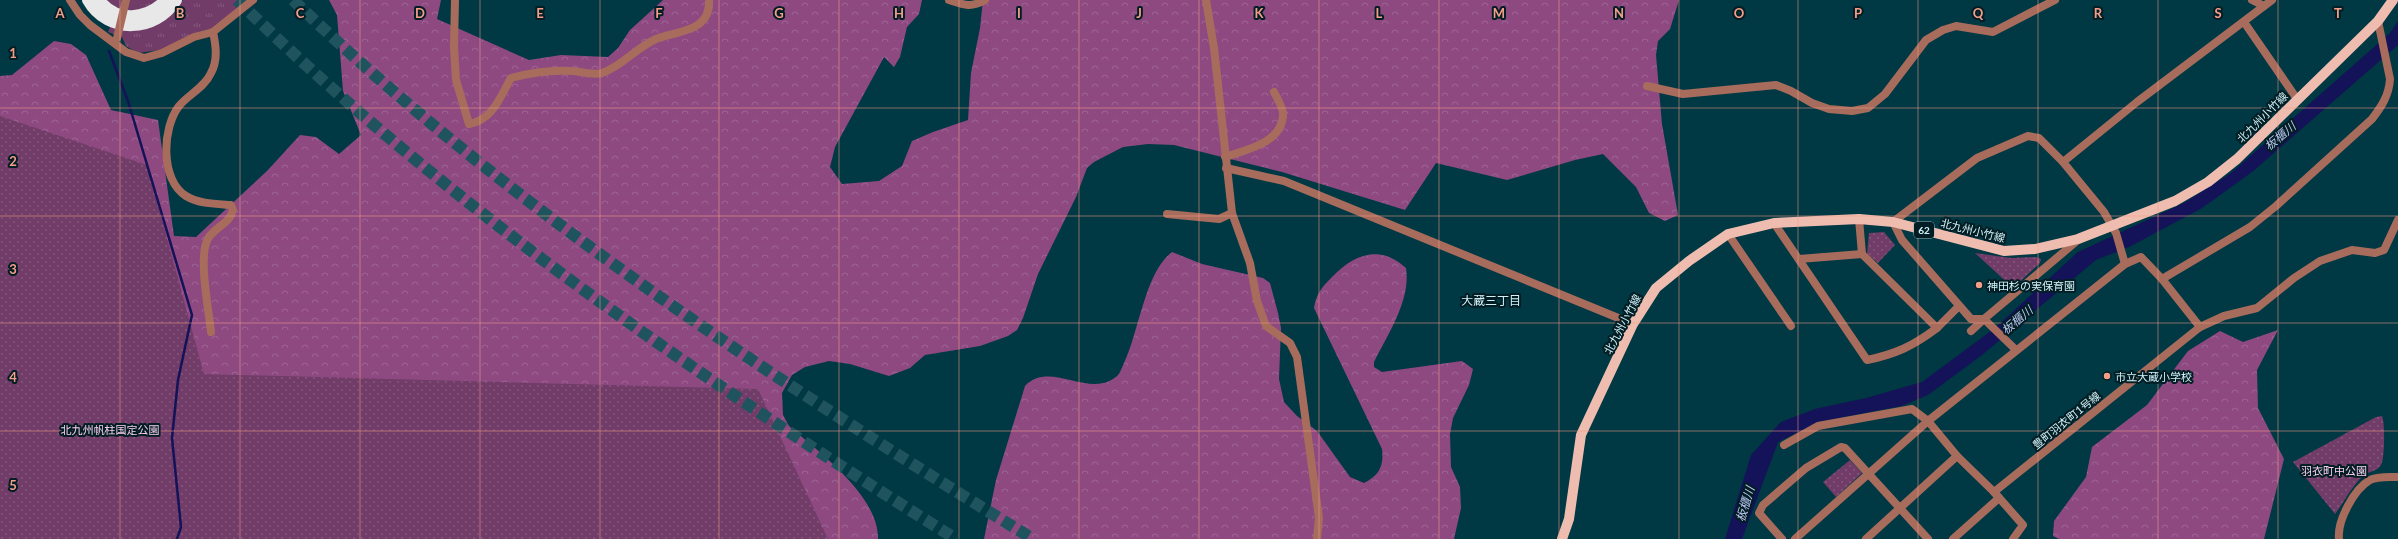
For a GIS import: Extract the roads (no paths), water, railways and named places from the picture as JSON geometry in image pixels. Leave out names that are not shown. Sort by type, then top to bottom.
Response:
[{"type":"highway","points":[[88,0],[100,15],[110,22],[135,26],[147,24],[157,18],[176,0]]},
{"type":"highway","points":[[99,0],[111,11],[122,16],[134,17],[154,10],[166,0]]},
{"type":"main road","name":"北九州小竹線","points":[[1562,539],[1569,519],[1581,435],[1633,324],[1656,288],[1728,234],[1774,223],[1859,219],[1894,222],[2004,251],[2034,249],[2078,240],[2113,229],[2175,201],[2208,182],[2237,159],[2378,21],[2393,0]]},
{"type":"street","points":[[70,0],[80,15],[117,41],[126,52],[144,58],[162,53],[194,36],[213,32],[253,0]]},
{"type":"street","points":[[117,41],[126,0]]},
{"type":"street","points":[[455,0],[454,46],[456,80],[469,124],[491,115],[511,78],[527,73],[571,71],[601,73],[647,46],[656,39],[689,31],[707,14],[709,0]]},
{"type":"street","points":[[950,0],[965,6],[975,6],[985,0]]},
{"type":"street","points":[[1206,0],[1214,48],[1232,213],[1250,263],[1256,301],[1266,326],[1290,343],[1298,357],[1319,518],[1317,539]]},
{"type":"street","points":[[1647,86],[1683,94],[1776,85],[1792,91],[1812,103],[1829,109],[1852,111],[1868,108],[1885,94],[1926,40],[1943,30],[1956,26],[1993,32],[2055,0]]},
{"type":"street","points":[[2252,0],[2264,6]]},
{"type":"street","points":[[2063,162],[2137,102],[2272,0]]},
{"type":"street","points":[[2162,279],[2250,227],[2276,206],[2372,118],[2384,104],[2390,79],[2378,21]]},
{"type":"street","points":[[2244,22],[2297,99]]},
{"type":"street","points":[[211,332],[203,256],[208,238],[231,217],[233,210],[230,205],[195,200],[185,195],[175,185],[170,174],[167,146],[173,118],[179,106],[210,75],[217,48],[213,32]]},
{"type":"street","points":[[1225,157],[1263,144],[1279,128],[1283,115],[1274,92]]},
{"type":"street","points":[[2016,350],[1986,321],[1971,319],[1902,240],[1894,222],[1976,158],[2028,136],[2039,138],[2063,162],[2104,212],[2113,229],[2124,264]]},
{"type":"street","points":[[1226,168],[1284,181],[1633,324]]},
{"type":"street","points":[[1167,214],[1219,219],[1232,213]]},
{"type":"street","points":[[1859,219],[1862,254],[1937,328]]},
{"type":"street","name":"豊町羽衣町1号線","points":[[1953,539],[1996,495],[2200,327],[2224,316],[2257,308],[2294,278],[2320,261],[2352,250],[2375,254],[2384,250],[2398,220]]},
{"type":"street","points":[[1774,223],[1867,360],[1888,356],[1915,345],[1937,328],[1959,306]]},
{"type":"street","points":[[1728,234],[1791,326]]},
{"type":"street","points":[[1971,332],[1986,321],[2078,240]]},
{"type":"street","points":[[1799,259],[1862,254]]},
{"type":"street","points":[[1794,539],[1928,421],[2124,264],[2141,257],[2162,279],[2200,327]]},
{"type":"street","points":[[1784,445],[1818,426],[1912,409],[1928,421],[1957,456],[1996,495],[2023,525],[2013,539]]},
{"type":"street","points":[[1782,539],[1759,512],[1763,505],[1806,468],[1841,447],[1845,448],[1928,539]]},
{"type":"street","points":[[1866,539],[1957,456]]},
{"type":"street","points":[[2339,539],[2342,516],[2355,495],[2370,480],[2398,478]]},
{"type":"water","name":"板櫃川","points":[[2398,21],[2398,45],[2252,172],[2202,208],[2131,246],[2096,260],[1982,355],[1928,395],[1901,406],[1818,422],[1778,442],[1742,539],[1725,539],[1751,455],[1781,422],[1815,409],[1866,398],[1922,382],[1995,328],[2078,252],[2184,203],[2231,173],[2390,33]]},
{"type":"waterway","points":[[109,51],[128,101],[192,315],[178,380],[172,438],[181,527],[177,539]]},
{"type":"tunnel","points":[[237,0],[319,77],[404,150],[492,221],[582,289],[767,417],[956,539]]},
{"type":"tunnel","points":[[293,0],[377,77],[465,151],[555,221],[648,289],[839,417],[1033,539]]},
{"type":"place","name":"神田杉の実保育園","points":[[1979,285]]},
{"type":"place","name":"市立大蔵小学校","points":[[2107,376]]},
{"type":"district","name":"大蔵三丁目","points":[[1491,300]]},
{"type":"park label","name":"北九州帆柱国定公園","points":[[110,429]]},
{"type":"park label","name":"羽衣町中公園","points":[[2334,470]]}]
